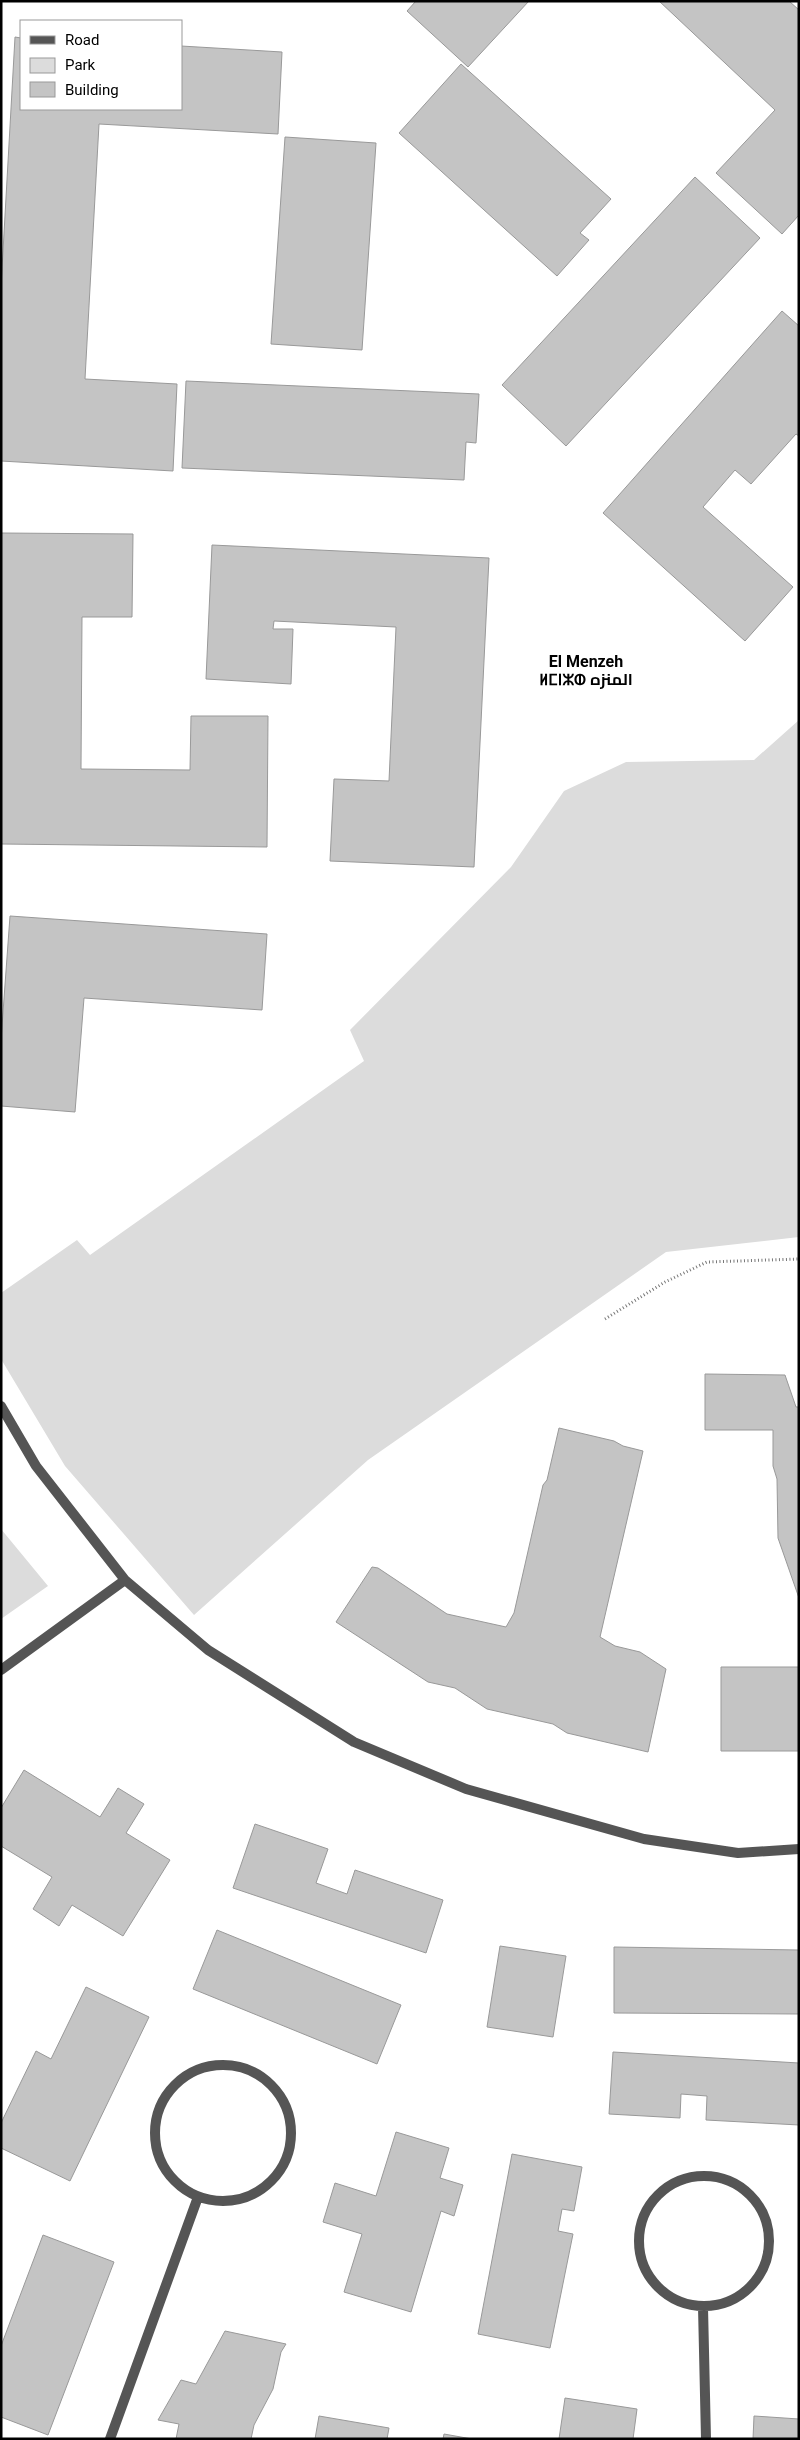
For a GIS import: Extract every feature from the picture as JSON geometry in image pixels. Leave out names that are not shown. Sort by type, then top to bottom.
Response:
[{"type":"street","points":[[1,1406],[36,1466],[125,1580],[208,1650],[354,1742],[466,1789],[644,1839],[738,1853],[799,1849]]},
{"type":"street","points":[[1,1670],[125,1580]]},
{"type":"street","points":[[222,2065],[248,2070],[271,2084],[286,2106],[291,2132],[286,2158],[272,2181],[250,2196],[224,2202],[198,2198],[176,2182],[160,2161],[155,2134],[159,2108],[174,2086],[196,2070],[222,2065]]},
{"type":"street","points":[[704,2174],[729,2180],[751,2195],[765,2216],[770,2241],[764,2267],[750,2288],[728,2303],[703,2307],[678,2302],[657,2288],[642,2266],[637,2241],[643,2216],[657,2194],[678,2180],[704,2174]]},
{"type":"street","points":[[110,2439],[198,2198]]},
{"type":"street","points":[[703,2307],[706,2439]]},
{"type":"path","points":[[605,1319],[665,1282],[707,1262],[799,1259]]},
{"type":"green space","points":[[799,720],[799,1237],[666,1252],[368,1460],[194,1615],[65,1466],[1,1359],[1,1293],[77,1240],[90,1255],[364,1061],[350,1030],[511,867],[564,791],[626,762],[754,760]]},
{"type":"green space","points":[[1,1529],[48,1586],[1,1619]]},
{"type":"building","points":[[416,1],[529,1],[468,67],[407,11]]},
{"type":"building","points":[[659,1],[789,1],[799,10],[799,215],[782,234],[716,173],[775,110]]},
{"type":"building","points":[[15,37],[20,38],[20,110],[182,110],[182,46],[282,52],[278,134],[99,124],[85,379],[177,384],[173,471],[1,461],[1,287]]},
{"type":"building","points":[[461,64],[611,199],[580,233],[589,240],[557,276],[399,133]]},
{"type":"building","points":[[285,137],[376,143],[362,350],[271,344]]},
{"type":"building","points":[[695,177],[760,238],[566,446],[502,385]]},
{"type":"building","points":[[782,311],[799,326],[799,436],[796,434],[751,484],[735,470],[703,507],[793,587],[745,641],[603,513]]},
{"type":"building","points":[[186,381],[479,394],[476,443],[466,442],[464,480],[182,468]]},
{"type":"building","points":[[1,533],[133,534],[132,617],[82,617],[81,769],[190,770],[191,716],[268,716],[267,847],[1,844]]},
{"type":"building","points":[[212,545],[489,558],[474,867],[330,861],[334,779],[389,781],[396,627],[274,621],[273,629],[293,629],[291,684],[206,679]]},
{"type":"building","points":[[10,916],[267,934],[262,1010],[84,998],[75,1112],[1,1106],[1,1040]]},
{"type":"building","points":[[705,1374],[785,1375],[796,1407],[799,1407],[799,1598],[778,1538],[777,1479],[773,1466],[773,1430],[705,1430]]},
{"type":"building","points":[[559,1428],[614,1441],[623,1446],[643,1451],[600,1637],[615,1646],[640,1652],[666,1669],[648,1752],[567,1733],[553,1724],[487,1709],[455,1688],[428,1682],[336,1622],[372,1567],[378,1568],[447,1614],[506,1627],[514,1613],[543,1485],[547,1480]]},
{"type":"building","points":[[721,1667],[799,1667],[799,1751],[721,1751]]},
{"type":"building","points":[[24,1770],[100,1817],[118,1788],[144,1804],[126,1833],[170,1860],[123,1936],[72,1905],[59,1926],[33,1909],[52,1877],[1,1846],[1,1808]]},
{"type":"building","points":[[255,1824],[328,1849],[316,1883],[347,1894],[355,1870],[443,1900],[426,1953],[233,1888]]},
{"type":"building","points":[[217,1930],[401,2005],[377,2064],[193,1989]]},
{"type":"building","points":[[500,1946],[566,1956],[553,2037],[487,2027]]},
{"type":"building","points":[[614,1947],[799,1950],[799,2014],[614,2013]]},
{"type":"building","points":[[86,1987],[149,2017],[70,2181],[1,2148],[1,2123],[36,2051],[51,2059]]},
{"type":"building","points":[[613,2052],[799,2063],[799,2125],[706,2120],[707,2096],[681,2094],[680,2118],[609,2114]]},
{"type":"building","points":[[396,2132],[449,2148],[440,2178],[463,2185],[454,2216],[441,2211],[411,2312],[344,2292],[362,2234],[323,2222],[335,2183],[376,2196]]},
{"type":"building","points":[[512,2154],[582,2167],[574,2211],[562,2209],[558,2231],[573,2234],[550,2348],[478,2334]]},
{"type":"building","points":[[43,2235],[114,2262],[48,2435],[1,2417],[1,2346]]},
{"type":"building","points":[[225,2331],[286,2344],[281,2352],[273,2389],[254,2425],[251,2439],[176,2439],[179,2424],[158,2420],[181,2380],[196,2384]]},
{"type":"building","points":[[565,2398],[637,2409],[633,2439],[559,2439]]},
{"type":"building","points":[[319,2416],[389,2428],[387,2439],[315,2439]]},
{"type":"building","points":[[754,2416],[799,2419],[799,2439],[753,2439]]},
{"type":"building","points":[[444,2434],[472,2439],[443,2439]]},
{"type":"district","name":"El Menzeh ⵍⵎⵏⵣⵀ المنزه","points":[[586,670]]}]
